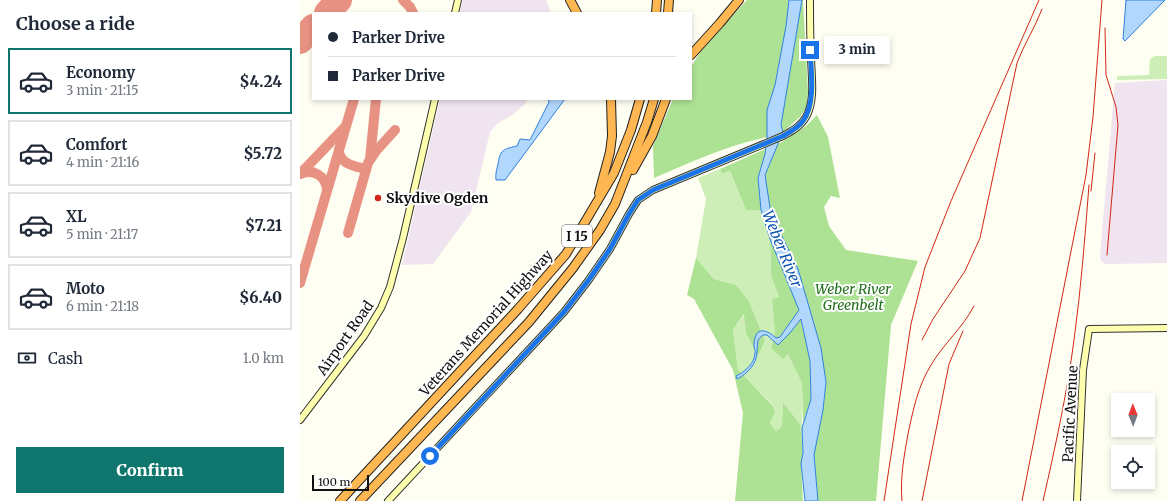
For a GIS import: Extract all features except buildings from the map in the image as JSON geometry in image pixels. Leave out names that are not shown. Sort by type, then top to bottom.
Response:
[{"type":"highway","points":[[570,0],[576,12]]},
{"type":"highway","points":[[656,12],[657,0]]},
{"type":"highway","points":[[668,12],[669,0]]},
{"type":"highway","points":[[692,54],[739,0]]},
{"type":"highway","points":[[597,202],[610,152],[612,136],[611,100]]},
{"type":"highway","name":"Veterans Memorial Highway","points":[[340,501],[518,309],[566,254],[614,173],[631,130],[640,100]]},
{"type":"highway","name":"Veterans Memorial Highway","points":[[360,501],[529,322],[573,268],[600,230],[615,204],[648,122],[654,100]]},
{"type":"highway","points":[[615,204],[652,136],[666,100]]},
{"type":"street","points":[[455,12],[458,0]]},
{"type":"street","points":[[389,501],[564,312],[610,249],[638,200],[653,190],[783,136],[794,130],[802,122],[810,107],[811,92],[810,0]]},
{"type":"street","name":"Airport Road","points":[[300,420],[364,336],[381,308],[390,287],[403,238],[435,100]]},
{"type":"street","name":"Pacific Avenue","points":[[1077,501],[1083,370],[1089,329],[1167,328]]},
{"type":"shaded area","points":[[463,0],[546,0],[551,12],[460,12]]},
{"type":"shaded area","points":[[1167,80],[1167,263],[1106,264],[1101,261],[1100,255],[1115,83]]},
{"type":"shaded area","points":[[440,100],[527,100],[526,103],[511,116],[498,123],[490,132],[471,212],[433,264],[402,265]]},
{"type":"green space","points":[[747,0],[789,0],[786,26],[775,85],[767,110],[767,137],[724,149],[654,178],[653,146],[673,100],[692,100],[692,65],[701,51]]},
{"type":"green space","points":[[802,0],[808,91],[807,107],[800,117],[783,132],[781,125]]},
{"type":"green space","points":[[1155,56],[1167,56],[1167,79],[1117,80],[1117,76],[1149,75],[1150,59]]},
{"type":"green space","name":"Weber River Greenbelt","points":[[817,115],[828,137],[840,198],[831,196],[824,207],[829,226],[846,250],[918,261],[891,325],[876,501],[818,501],[814,455],[823,410],[826,382],[798,269],[770,214],[765,175],[777,145],[806,126]]},
{"type":"green space","points":[[765,149],[758,178],[761,210],[746,210],[730,171],[722,174],[720,169]]},
{"type":"green space","points":[[720,169],[722,174],[730,171],[746,210],[761,210],[770,239],[771,276],[779,297],[772,300],[775,332],[771,348],[788,353],[802,383],[802,448],[800,424],[783,404],[782,426],[776,433],[770,423],[775,413],[773,405],[738,371],[733,330],[745,314],[746,333],[758,356],[765,341],[736,285],[714,279],[696,258],[706,199],[698,178]]},
{"type":"green space","points":[[770,239],[799,310],[810,361],[811,399],[803,423],[802,383],[788,354],[783,359],[771,348],[775,332],[772,299],[779,297],[771,276]]},
{"type":"green space","points":[[696,258],[714,279],[736,285],[748,300],[765,341],[758,356],[746,333],[744,314],[733,330],[738,370],[773,406],[775,413],[770,423],[776,432],[782,426],[783,403],[800,424],[803,453],[801,463],[803,501],[735,501],[743,413],[733,370],[694,299],[687,295]]},
{"type":"water","name":"Weber River","points":[[789,0],[802,0],[781,125],[783,132],[765,175],[771,214],[798,269],[821,348],[826,382],[823,410],[814,455],[818,501],[805,501],[801,463],[803,453],[802,428],[811,399],[810,361],[801,319],[778,345],[767,335],[763,335],[759,338],[755,361],[748,371],[741,377],[737,379],[736,376],[746,370],[755,357],[754,340],[758,333],[760,331],[764,331],[772,334],[776,338],[780,337],[799,310],[770,239],[761,210],[758,178],[765,154],[767,137],[767,110],[775,85],[786,26]]},
{"type":"water","points":[[1126,0],[1165,0],[1125,41],[1123,39]]},
{"type":"water","points":[[548,100],[564,100],[505,180],[496,180],[496,172],[501,153],[505,149],[517,146],[520,139],[530,140],[549,102]]},
{"type":"taxiway","points":[[403,0],[412,12]]},
{"type":"taxiway","points":[[300,283],[354,100]]},
{"type":"taxiway","points":[[370,159],[376,100]]},
{"type":"taxiway","points":[[300,174],[345,127]]},
{"type":"taxiway","points":[[348,233],[368,163],[376,151],[395,130]]},
{"type":"taxiway","points":[[339,149],[341,158],[348,164],[366,169]]},
{"type":"taxiway","points":[[300,174],[305,172],[318,174],[324,181],[327,190]]},
{"type":"runway","points":[[328,12],[339,0]]},
{"type":"runway","points":[[300,41],[312,28]]},
{"type":"railway","points":[[884,501],[911,324],[925,267],[951,201],[1039,0]]},
{"type":"railway","points":[[1022,501],[1086,175],[1093,117],[1102,0]]},
{"type":"railway","points":[[922,340],[933,319],[965,271],[980,238],[1017,63],[1042,9]]},
{"type":"railway","points":[[1105,28],[1106,75],[1116,107],[1118,125],[1107,255]]},
{"type":"railway","points":[[1091,191],[1095,153]]},
{"type":"railway","points":[[1043,501],[1071,360],[1081,282],[1089,185]]},
{"type":"railway","points":[[902,501],[902,475],[905,451],[916,398],[926,373],[936,357],[964,322],[974,306]]},
{"type":"railway","points":[[922,501],[949,364],[963,331]]},
{"type":"place","name":"Skydive Ogden","points":[[378,198]]},
{"type":"route","points":[[430,456],[564,312],[610,249],[638,200],[653,190],[783,136],[794,130],[802,122],[807,115],[811,99],[810,50]]}]
